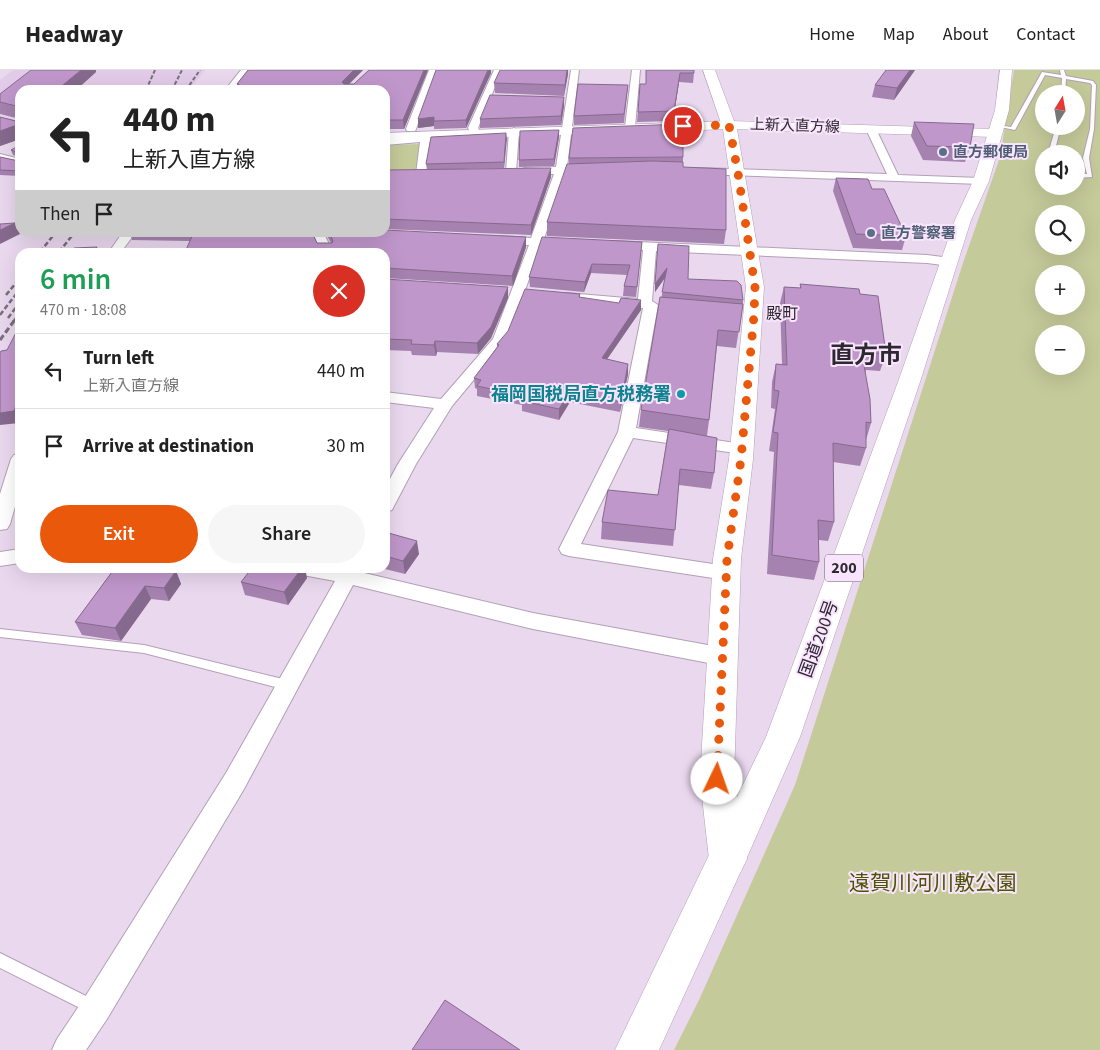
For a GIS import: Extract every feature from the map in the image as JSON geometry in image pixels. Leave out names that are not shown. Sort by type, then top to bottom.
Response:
[{"type":"main road","points":[[709,70],[729,125],[755,287],[749,315],[742,450],[726,573],[724,658],[717,779],[728,859]]},
{"type":"main road","name":"国道200号","points":[[637,1050],[728,859],[783,737],[829,611],[963,220],[980,181],[1002,110],[1006,70]]},
{"type":"main road","name":"上新入直方線","points":[[390,137],[475,130],[568,130],[729,125],[996,130]]},
{"type":"street","points":[[234,85],[245,70]]},
{"type":"street","points":[[411,130],[433,70]]},
{"type":"street","points":[[390,142],[473,135],[492,99],[498,70]]},
{"type":"street","points":[[390,496],[407,464],[445,404],[500,340],[524,293],[536,243],[561,170],[568,130],[567,101],[575,70]]},
{"type":"street","points":[[630,128],[636,70]]},
{"type":"street","points":[[871,129],[894,178]]},
{"type":"street","points":[[390,131],[475,130]]},
{"type":"street","points":[[511,172],[514,131]]},
{"type":"street","points":[[422,174],[425,140]]},
{"type":"street","points":[[0,157],[15,161]]},
{"type":"street","points":[[498,172],[606,170]]},
{"type":"street","points":[[690,171],[980,181]]},
{"type":"street","points":[[118,248],[126,237]]},
{"type":"street","points":[[490,240],[583,244]]},
{"type":"street","points":[[602,245],[748,250],[927,259],[950,262]]},
{"type":"street","points":[[650,246],[654,305],[627,432],[569,549],[726,573]]},
{"type":"street","points":[[500,291],[524,293]]},
{"type":"street","points":[[548,295],[654,305]]},
{"type":"street","points":[[390,398],[445,404]]},
{"type":"street","points":[[627,432],[742,450]]},
{"type":"street","points":[[0,524],[15,475]]},
{"type":"street","points":[[0,559],[15,557]]},
{"type":"street","points":[[68,1050],[96,1008],[235,782],[349,573]]},
{"type":"street","points":[[354,573],[533,621],[724,658]]},
{"type":"lane","points":[[1062,70],[1064,85]]},
{"type":"lane","points":[[996,130],[1014,129],[1044,73],[1084,80],[1094,85],[1092,129],[1086,158],[1090,176],[1085,176]]},
{"type":"lane","points":[[0,633],[144,649],[287,685]]},
{"type":"lane","points":[[0,960],[96,1008]]},
{"type":"shaded area","points":[[13,70],[205,70],[193,85],[15,85],[15,96],[0,113],[0,80]]},
{"type":"green space","name":"遠賀川河川敷公園","points":[[1014,70],[1100,70],[1100,1050],[674,1050],[699,1000],[795,785],[963,263],[1000,157]]},
{"type":"green space","points":[[421,144],[416,172],[390,172],[390,145]]},
{"type":"building","points":[[31,70],[81,70],[63,85],[15,85],[15,106],[0,102],[0,94]]},
{"type":"building","points":[[248,70],[354,70],[342,82],[344,84],[354,84],[369,70],[424,70],[403,120],[390,120],[390,85],[237,84]]},
{"type":"building","points":[[436,70],[488,70],[466,120],[434,121],[434,117],[418,119]]},
{"type":"building","points":[[500,70],[567,70],[565,85],[494,83]]},
{"type":"building","points":[[646,70],[694,70],[694,73],[680,73],[674,111],[638,112],[640,84],[646,84]]},
{"type":"building","points":[[886,70],[910,70],[897,88],[875,85]]},
{"type":"building","points":[[578,84],[628,85],[624,114],[574,116]]},
{"type":"building","points":[[490,95],[564,97],[561,116],[480,119]]},
{"type":"building","points":[[0,117],[15,121],[15,126],[0,131]]},
{"type":"building","points":[[914,122],[974,124],[970,147],[927,146]]},
{"type":"building","points":[[683,124],[683,157],[569,158],[573,128]]},
{"type":"building","points":[[559,130],[554,159],[519,160],[520,131]]},
{"type":"building","points":[[506,133],[504,162],[426,164],[431,137]]},
{"type":"building","points":[[0,157],[15,160],[15,171],[0,170]]},
{"type":"building","points":[[652,161],[683,162],[683,167],[726,169],[726,230],[547,222],[567,164]]},
{"type":"building","points":[[551,168],[531,225],[390,219],[390,170]]},
{"type":"building","points":[[836,178],[868,179],[872,189],[884,189],[906,236],[856,234]]},
{"type":"building","points":[[15,223],[0,230],[0,224]]},
{"type":"building","points":[[390,230],[526,237],[512,276],[390,268],[390,248],[187,248],[192,237],[314,237],[317,243],[332,243],[331,237],[390,237]]},
{"type":"building","points":[[542,237],[642,242],[637,287],[624,286],[630,265],[592,264],[585,282],[529,277]]},
{"type":"building","points":[[658,244],[689,246],[688,279],[737,281],[741,285],[743,300],[662,292],[667,268],[655,284]]},
{"type":"building","points":[[390,279],[508,287],[491,327],[477,343],[435,341],[434,345],[411,344],[412,340],[390,339]]},
{"type":"building","points":[[800,284],[859,289],[860,294],[878,296],[886,354],[868,352],[869,361],[863,360],[870,399],[871,423],[866,422],[866,448],[833,443],[834,522],[818,520],[819,562],[772,555],[778,433],[773,432],[779,391],[774,390],[776,364],[787,365],[784,287],[801,288]]},
{"type":"building","points":[[525,289],[580,294],[579,297],[619,303],[621,298],[641,300],[602,358],[628,364],[621,402],[570,391],[559,409],[521,401],[525,396],[477,386],[481,380],[474,378],[508,331]]},
{"type":"building","points":[[660,297],[743,304],[739,332],[718,330],[709,420],[641,410]]},
{"type":"building","points":[[15,335],[15,408],[14,411],[0,413],[0,353],[7,350]]},
{"type":"building","points":[[669,429],[717,438],[714,473],[680,469],[675,530],[602,522],[608,490],[658,495]]},
{"type":"building","points":[[390,533],[417,541],[403,561],[390,557]]},
{"type":"building","points":[[111,573],[175,573],[164,588],[145,586],[115,628],[75,622]]},
{"type":"building","points":[[248,573],[298,573],[284,592],[241,582]]},
{"type":"building","points":[[445,1000],[520,1050],[412,1050]]},
{"type":"railway","points":[[148,85],[155,70]]},
{"type":"railway","points":[[174,85],[182,70]]},
{"type":"railway","points":[[190,85],[200,70]]},
{"type":"railway","points":[[43,248],[52,237]]},
{"type":"railway","points":[[62,248],[71,237]]},
{"type":"railway","points":[[6,295],[15,284]]},
{"type":"railway","points":[[0,315],[15,296]]},
{"type":"railway","points":[[8,318],[15,309]]},
{"type":"railway","points":[[0,340],[14,321]]},
{"type":"place","name":"直方郵便局","points":[[943,152]]},
{"type":"place","name":"直方警察署","points":[[871,233]]},
{"type":"place","name":"福岡国税局直方税務署","points":[[681,394]]},
{"type":"district","name":"殿町","points":[[782,314]]},
{"type":"district","name":"直方市","points":[[866,355]]},
{"type":"route","points":[[683,126],[729,125],[755,287],[742,450],[727,559],[717,779]]}]
